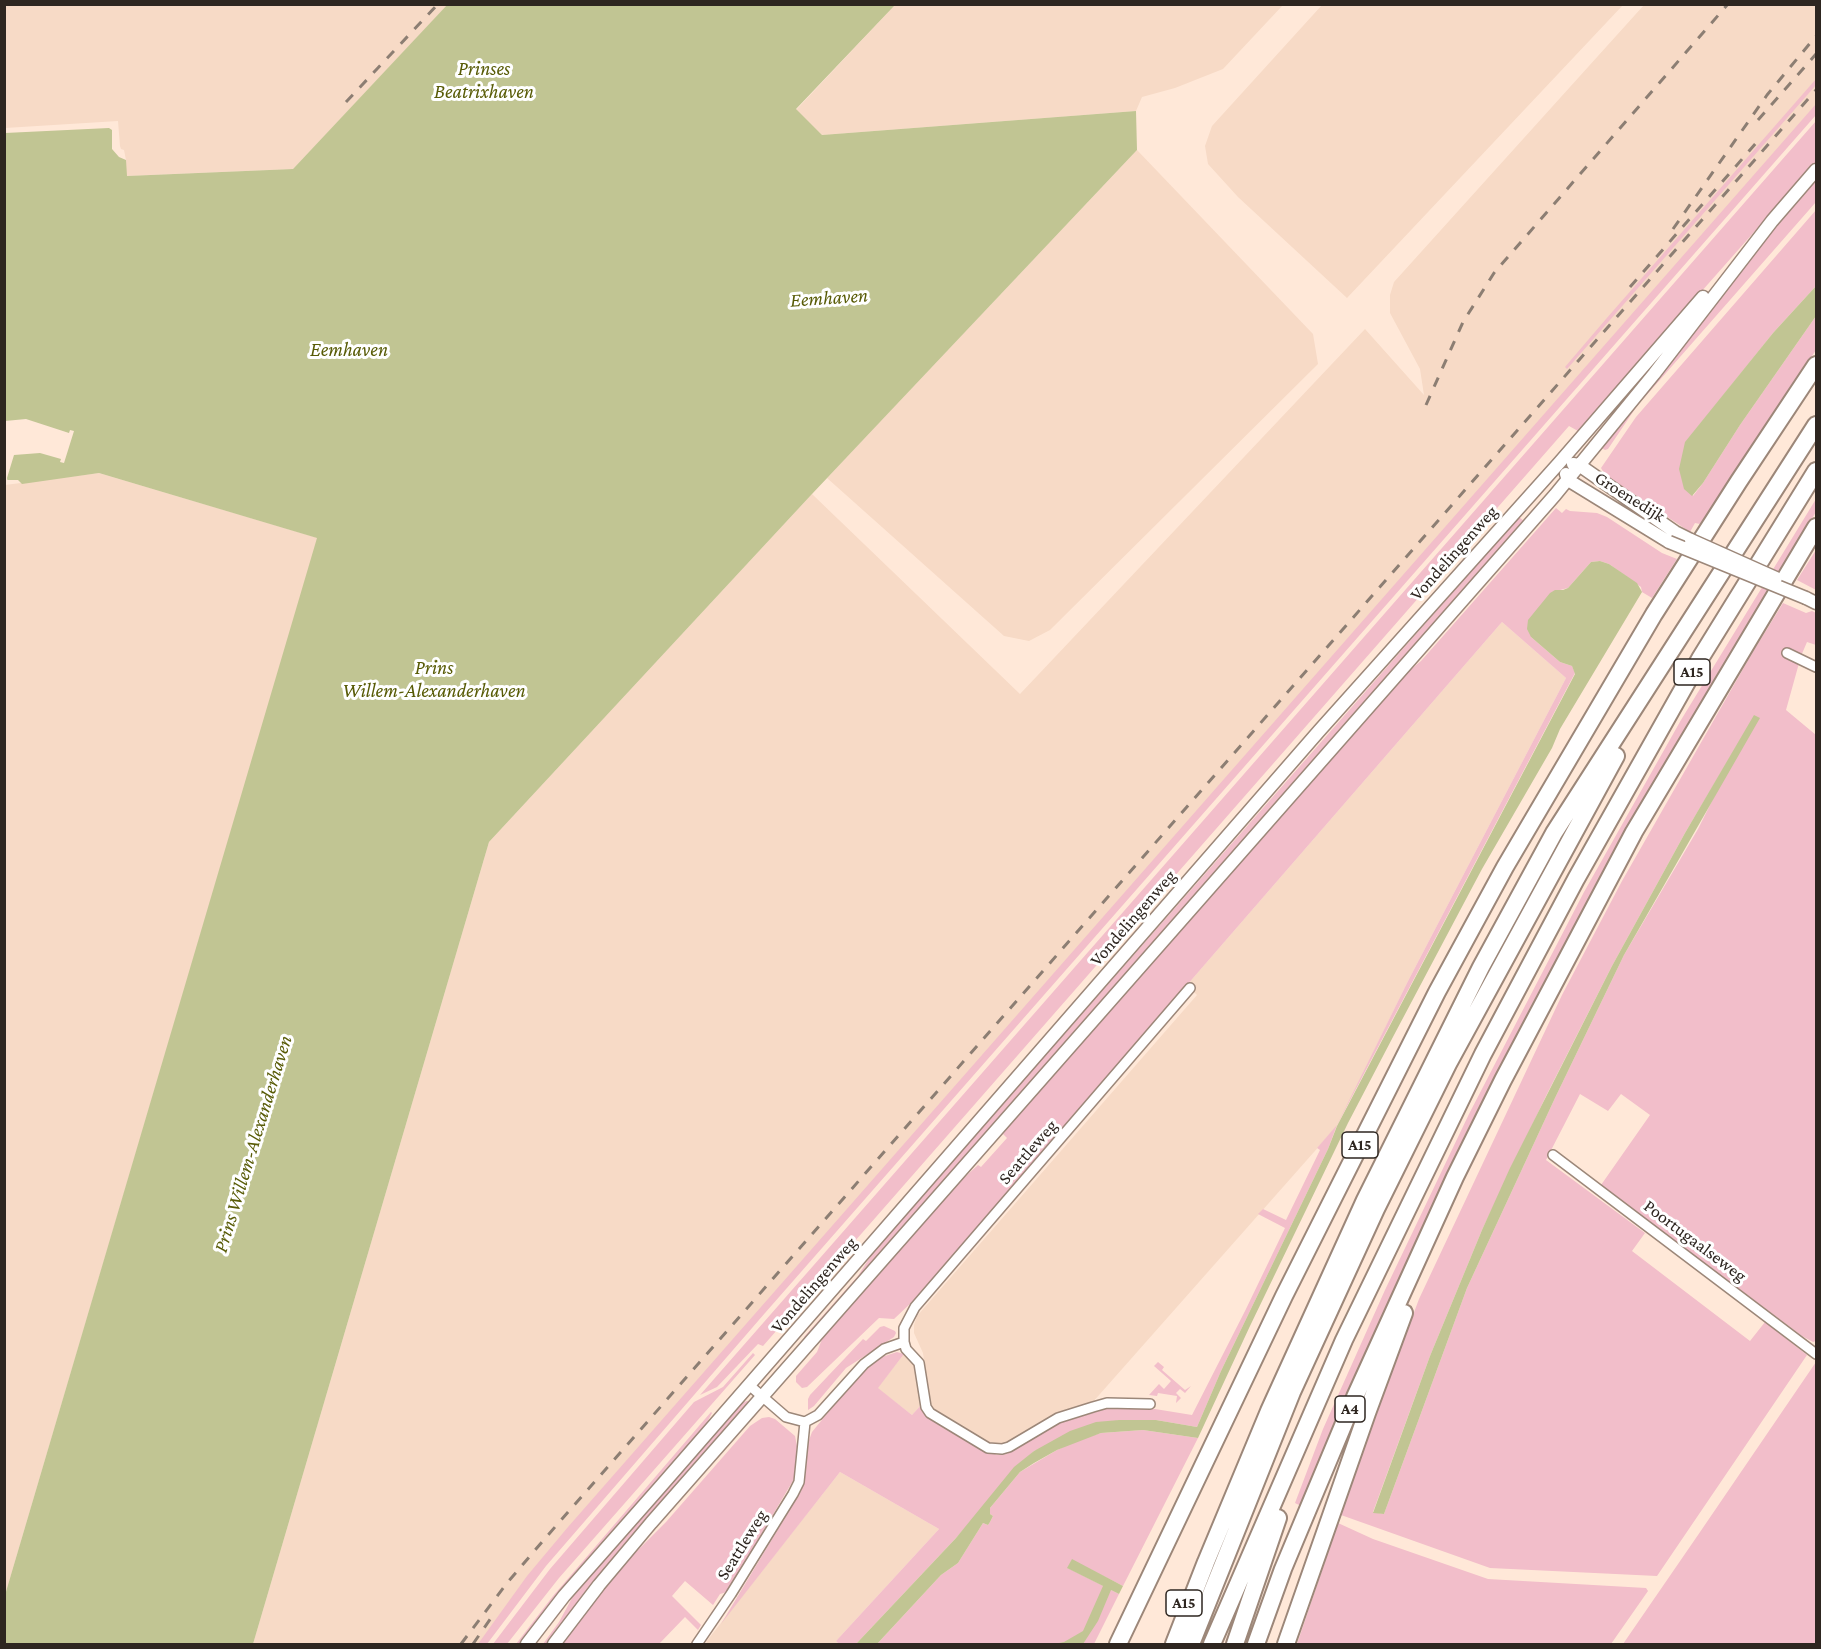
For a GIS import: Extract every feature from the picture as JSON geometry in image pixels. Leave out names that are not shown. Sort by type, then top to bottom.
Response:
[{"type":"highway","name":"A15","points":[[1118,1644],[1284,1296],[1437,992],[1505,867],[1654,614],[1738,481],[1816,365]]},
{"type":"highway","name":"A15","points":[[1174,1644],[1269,1411],[1365,1200],[1481,967],[1554,833],[1816,425]]},
{"type":"highway","name":"A15","points":[[1212,1644],[1344,1340],[1483,1054],[1576,879],[1701,657],[1816,471]]},
{"type":"highway","name":"A15","points":[[1286,1644],[1371,1402],[1455,1177],[1508,1070],[1634,832],[1816,527]]},
{"type":"highway","name":"A15","points":[[1191,1644],[1292,1392],[1376,1209],[1448,1064],[1564,848],[1695,614]]},
{"type":"highway","name":"A4","points":[[1256,1644],[1284,1569],[1355,1397],[1455,1177]]},
{"type":"highway","name":"A4","points":[[1235,1644],[1269,1541],[1344,1340]]},
{"type":"highway","name":"A15","points":[[1163,1644],[1206,1562]]},
{"type":"highway","name":"A15","points":[[1111,1644],[1136,1604]]},
{"type":"main road","name":"Vondelingenweg","points":[[554,1644],[651,1523],[1568,480],[1654,374],[1772,221],[1816,170]]},
{"type":"main road","name":"Vondelingenweg","points":[[527,1644],[564,1596],[1319,731],[1560,462],[1757,234],[1772,221]]},
{"type":"main road","points":[[1593,448],[1593,465],[1599,479]]},
{"type":"main road","name":"Groenedijk","points":[[1560,462],[1579,465],[1672,537],[1691,540],[1812,598]]},
{"type":"main road","name":"Groenedijk","points":[[1560,462],[1568,480],[1672,537],[1812,598]]},
{"type":"street","points":[[1787,653],[1816,667]]},
{"type":"street","name":"Seattleweg","points":[[904,1342],[904,1328],[915,1307],[1190,988]]},
{"type":"street","name":"Poortugaalseweg","points":[[1553,1155],[1816,1352]]},
{"type":"street","points":[[749,1385],[786,1417],[794,1421],[805,1422],[818,1415],[864,1364],[884,1349],[904,1342],[906,1349],[920,1363],[926,1407],[930,1413],[988,1448],[1002,1449],[1009,1448],[1058,1418],[1093,1407],[1107,1403],[1150,1404]]},
{"type":"street","name":"Seattleweg","points":[[697,1644],[793,1494],[798,1482],[805,1422]]},
{"type":"shaded area","points":[[5,5],[448,5],[293,169],[126,176],[126,160],[124,150],[120,146],[118,121],[5,128]]},
{"type":"shaded area","points":[[895,5],[1283,5],[1223,69],[1175,88],[1142,97],[1136,111],[822,135],[796,110]]},
{"type":"shaded area","points":[[1322,5],[1623,5],[1347,298],[1238,197],[1208,164],[1205,146],[1212,126]]},
{"type":"shaded area","points":[[1644,5],[1816,5],[1816,113],[763,1312],[545,1565],[485,1644],[253,1644],[489,842],[812,494],[1020,694],[1365,329],[1424,395],[1420,369],[1390,313],[1390,295],[1394,282]]},
{"type":"shaded area","points":[[1816,79],[1816,85],[1567,369],[1565,367],[1606,319]]},
{"type":"shaded area","points":[[1816,104],[1816,115],[765,1313],[546,1566],[487,1644],[478,1644],[527,1576],[568,1527]]},
{"type":"shaded area","points":[[1816,121],[1816,162],[1578,431],[1569,426],[763,1346],[758,1344],[717,1387],[700,1395]]},
{"type":"shaded area","points":[[1137,150],[1313,334],[1318,364],[1050,630],[1029,641],[1004,636],[827,478]]},
{"type":"shaded area","points":[[1816,178],[1816,202],[1637,406],[1608,449],[1600,447],[1602,441],[1608,440],[1614,433],[1771,231]]},
{"type":"shaded area","points":[[1816,210],[1816,286],[1773,333],[1686,442],[1693,496],[1816,316],[1816,350],[1700,524],[1695,523],[1690,532],[1606,476],[1601,468],[1636,417]]},
{"type":"shaded area","points":[[99,473],[318,538],[5,1595],[5,485]]},
{"type":"shaded area","points":[[1816,499],[1816,512],[1641,804],[1532,1004],[1427,1219],[1301,1506],[1295,1503],[1323,1429],[1385,1290],[1469,1114],[1584,892],[1681,720]]},
{"type":"shaded area","points":[[1556,508],[1562,513],[1566,509],[1597,513],[1607,517],[1662,553],[1677,559],[1652,598],[1642,592],[1641,587],[1609,564],[1600,561],[1591,562],[1568,588],[1560,590],[1531,637],[1560,662],[1572,666],[1575,673],[1337,1125],[1408,981],[1566,678],[1502,622],[912,1302],[894,1319],[879,1318],[807,1387],[802,1388],[796,1382],[796,1376],[817,1352],[824,1334],[954,1187],[978,1165],[981,1167],[1007,1138],[1003,1134],[1016,1115],[1399,679],[1421,661]]},
{"type":"shaded area","points":[[1519,517],[1524,521],[806,1338],[804,1337],[858,1276],[875,1249]]},
{"type":"shaded area","points":[[1816,550],[1816,590],[1797,580]]},
{"type":"shaded area","points":[[1783,603],[1806,613],[1812,611],[1816,613],[1816,645],[1807,642],[1786,710],[1816,735],[1816,1341],[1813,1342],[1802,1336],[1601,1185],[1650,1115],[1621,1094],[1608,1111],[1580,1094],[1546,1160],[1645,1233],[1632,1251],[1750,1341],[1765,1322],[1807,1355],[1657,1576],[1490,1568],[1341,1515],[1419,1299],[1562,995],[1622,881]],"holes":[[[1755,715],[1698,829],[1624,955],[1555,1098],[1467,1288],[1384,1514],[1373,1512],[1430,1356],[1482,1230],[1547,1094],[1612,966],[1685,833]]]},
{"type":"shaded area","points":[[1502,622],[1566,678],[1408,981],[1337,1126],[1092,1403],[1056,1414],[1007,1444],[1000,1445],[988,1444],[933,1410],[923,1353],[914,1333],[917,1316],[1197,995],[1187,985]]},
{"type":"shaded area","points":[[1337,1125],[1328,1149],[1221,1371],[1197,1427],[1156,1420],[1119,1420],[1034,1451],[856,1644],[839,1644],[836,1641],[939,1529],[840,1472],[721,1624],[801,1491],[808,1443],[812,1432],[853,1382],[882,1357],[897,1352],[904,1354],[878,1388],[912,1415],[921,1405],[930,1419],[997,1455],[1007,1454],[1060,1423],[1109,1408],[1155,1409],[1192,1415],[1285,1228],[1258,1214],[1263,1209],[1286,1220],[1320,1150],[1317,1148]]},
{"type":"shaded area","points":[[884,1326],[895,1331],[894,1337],[846,1368],[808,1410],[810,1395],[863,1339],[866,1341]]},
{"type":"shaded area","points":[[753,1353],[755,1355],[559,1578],[507,1644],[493,1644],[550,1569],[694,1402],[723,1387]]},
{"type":"shaded area","points":[[904,1354],[916,1363],[921,1405],[912,1415],[877,1388]]},
{"type":"shaded area","points":[[1158,1362],[1164,1367],[1162,1370],[1185,1390],[1191,1386],[1185,1393],[1180,1389],[1176,1393],[1181,1398],[1176,1403],[1177,1396],[1158,1393],[1157,1396],[1149,1395],[1159,1384],[1164,1389],[1171,1381],[1154,1366]]},
{"type":"shaded area","points":[[1816,1362],[1816,1644],[1623,1644],[1698,1535]]},
{"type":"shaded area","points":[[751,1401],[550,1644],[543,1644],[559,1622],[577,1589],[740,1404]]},
{"type":"shaded area","points":[[711,1412],[704,1428],[556,1598],[519,1644],[516,1644],[553,1596]]},
{"type":"shaded area","points":[[762,1418],[775,1419],[795,1436],[797,1446],[794,1479],[727,1592],[720,1594],[713,1605],[685,1581],[672,1596],[701,1625],[698,1630],[685,1617],[659,1644],[561,1644],[621,1567],[666,1522],[750,1426]]},
{"type":"shaded area","points":[[1143,1430],[1198,1438],[1123,1586],[1072,1560],[1068,1568],[1119,1594],[1094,1644],[877,1644],[941,1575],[958,1563],[983,1523],[988,1525],[990,1522],[993,1516],[990,1514],[990,1508],[1020,1472],[1078,1440],[1101,1433]]},
{"type":"shaded area","points":[[840,1472],[939,1529],[836,1641],[839,1644],[708,1644],[706,1642]]},
{"type":"shaded area","points":[[1338,1523],[1373,1539],[1488,1579],[1646,1588],[1648,1591],[1611,1644],[1297,1644]]},
{"type":"water","points":[[448,4],[895,5],[796,109],[822,135],[1136,111],[1137,150],[812,494],[489,842],[253,1644],[5,1644],[5,1595],[317,538],[99,473],[22,484],[18,480],[5,480],[5,133],[109,128],[112,130],[112,149],[119,157],[126,160],[127,176],[293,169]]},
{"type":"water","points":[[1816,286],[1816,316],[1692,496],[1684,489],[1679,469],[1685,442],[1773,333]]},
{"type":"water","points":[[1600,561],[1609,564],[1637,583],[1642,592],[1560,729],[1552,748],[1482,869],[1394,1035],[1348,1123],[1198,1438],[1143,1430],[1101,1433],[1057,1450],[1034,1463],[1020,1472],[990,1508],[990,1514],[993,1516],[990,1522],[988,1525],[983,1523],[958,1563],[941,1575],[877,1644],[856,1644],[956,1538],[1014,1467],[1034,1451],[1070,1431],[1096,1422],[1156,1420],[1197,1427],[1221,1371],[1337,1126],[1575,674],[1572,666],[1560,662],[1531,637],[1527,629],[1528,620],[1550,593],[1568,588],[1591,562]]},
{"type":"water","points":[[1754,715],[1760,718],[1624,955],[1555,1098],[1467,1288],[1384,1514],[1373,1513],[1430,1356],[1510,1168],[1612,966],[1685,833]]},
{"type":"water","points":[[1072,1559],[1123,1586],[1119,1594],[1111,1590],[1098,1621],[1083,1644],[1054,1644],[1064,1642],[1083,1631],[1103,1586],[1067,1568]]},
{"type":"pier","points":[[26,419],[69,433],[70,430],[74,431],[64,463],[60,462],[61,459],[40,453],[14,455],[7,478],[8,483],[4,483],[5,421]]},
{"type":"railway","points":[[346,102],[438,4]]},
{"type":"railway","points":[[1426,405],[1463,322],[1494,273],[1728,4]]},
{"type":"railway","points":[[1673,229],[1767,95],[1816,36]]},
{"type":"railway","points":[[1758,120],[1816,54]]},
{"type":"railway","points":[[461,1644],[507,1583],[548,1535],[1816,90]]},
{"type":"railway","points":[[1630,287],[1757,142]]},
{"type":"railway","points":[[473,1644],[493,1615]]},
{"type":"water label","name":"Prinses Beatrixhaven","points":[[484,80]]},
{"type":"water label","name":"Eemhaven","points":[[829,298]]},
{"type":"water label","name":"Eemhaven","points":[[349,350]]},
{"type":"water label","name":"Prins Willem-Alexanderhaven","points":[[434,680]]},
{"type":"water label","name":"Prins Willem-Alexanderhaven","points":[[253,1144]]}]
